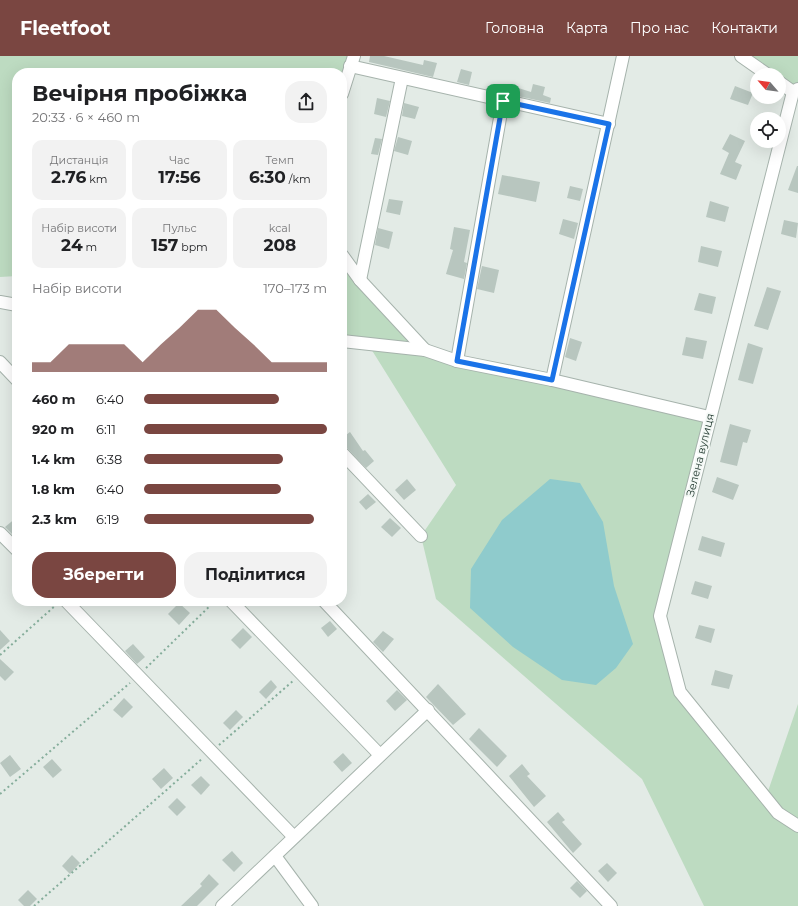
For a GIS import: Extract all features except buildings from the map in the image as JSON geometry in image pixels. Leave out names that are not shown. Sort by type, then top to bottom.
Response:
[{"type":"street","points":[[552,380],[624,56]]},
{"type":"street","points":[[741,56],[758,68]]},
{"type":"street","points":[[347,78],[352,61],[402,78],[609,124]]},
{"type":"street","points":[[360,280],[402,78]]},
{"type":"street","points":[[786,85],[796,90]]},
{"type":"street","name":"Зелена вулиця","points":[[796,90],[709,417],[660,616],[680,692],[778,813],[798,826]]},
{"type":"street","points":[[457,361],[503,101]]},
{"type":"street","points":[[347,262],[360,280],[425,350]]},
{"type":"street","points":[[0,302],[12,304]]},
{"type":"street","points":[[347,342],[425,350],[457,361],[552,380],[709,417]]},
{"type":"street","points":[[0,362],[12,375]]},
{"type":"street","points":[[347,458],[421,536]]},
{"type":"street","points":[[0,533],[12,545]]},
{"type":"street","points":[[71,606],[294,838]]},
{"type":"street","points":[[236,606],[380,756]]},
{"type":"street","points":[[329,606],[611,906]]},
{"type":"street","points":[[222,906],[428,710]]},
{"type":"street","points":[[275,856],[312,906]]},
{"type":"path","points":[[0,655],[55,606]]},
{"type":"path","points":[[0,794],[138,676],[210,606]]},
{"type":"path","points":[[34,906],[301,674]]},
{"type":"green space","points":[[0,56],[354,56],[347,78],[347,68],[12,68],[12,276],[0,277]]},
{"type":"green space","points":[[741,56],[798,56],[798,89],[786,85],[786,68],[758,68]]},
{"type":"green space","points":[[347,261],[425,350],[709,417],[660,616],[680,692],[766,797],[798,704],[798,906],[704,906],[642,779],[436,599],[421,536],[456,485],[368,344],[347,342]]},
{"type":"water","points":[[550,479],[580,483],[603,522],[614,586],[633,644],[616,668],[596,685],[562,680],[513,647],[470,608],[471,569],[502,520]]},
{"type":"route","points":[[503,101],[609,124],[552,380],[457,361],[503,101]]}]
